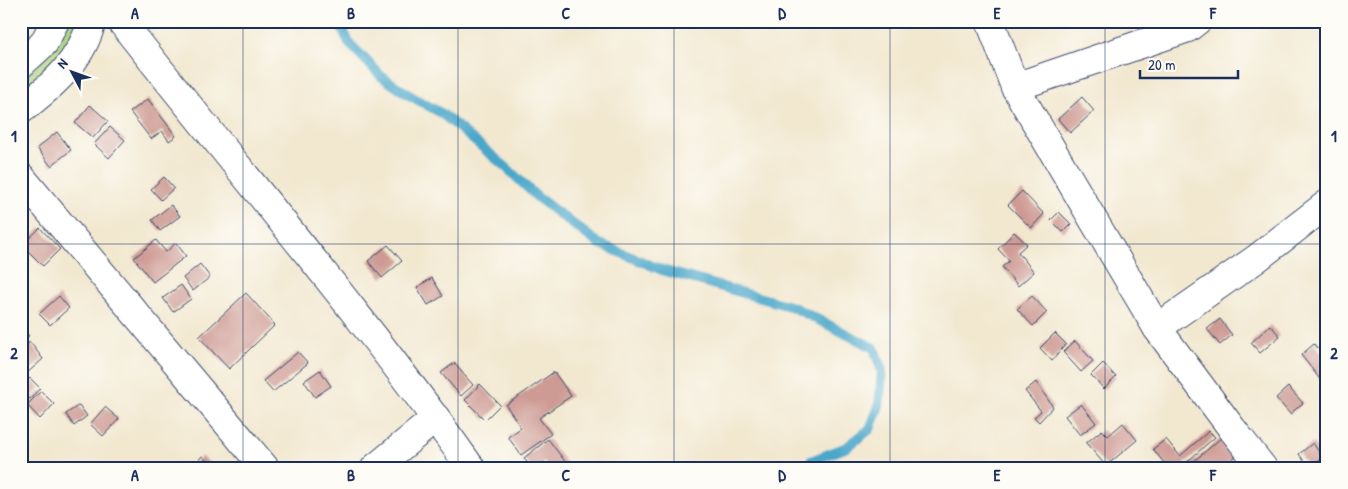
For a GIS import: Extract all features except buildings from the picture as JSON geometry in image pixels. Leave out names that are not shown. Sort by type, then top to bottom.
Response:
[{"type":"street","points":[[21,64],[44,43],[55,21]]},
{"type":"street","points":[[21,110],[52,85],[73,61],[87,39],[92,21]]},
{"type":"street","points":[[121,21],[324,273],[436,418],[471,468]]},
{"type":"street","points":[[990,21],[1015,87],[1157,328],[1233,430],[1264,468]]},
{"type":"street","points":[[1015,87],[1188,28],[1197,21]]},
{"type":"street","points":[[21,177],[265,468]]},
{"type":"street","points":[[1157,328],[1256,259],[1327,204]]},
{"type":"street","points":[[375,468],[436,418]]},
{"type":"green space","points":[[69,21],[77,21],[68,42],[54,60],[21,91],[21,82],[49,54],[60,39]]},
{"type":"waterway","points":[[338,21],[350,44],[381,76],[441,113],[507,168],[537,197],[598,243],[662,270],[793,307],[874,348],[882,371],[879,406],[870,429],[847,447],[811,461],[804,468]]}]
